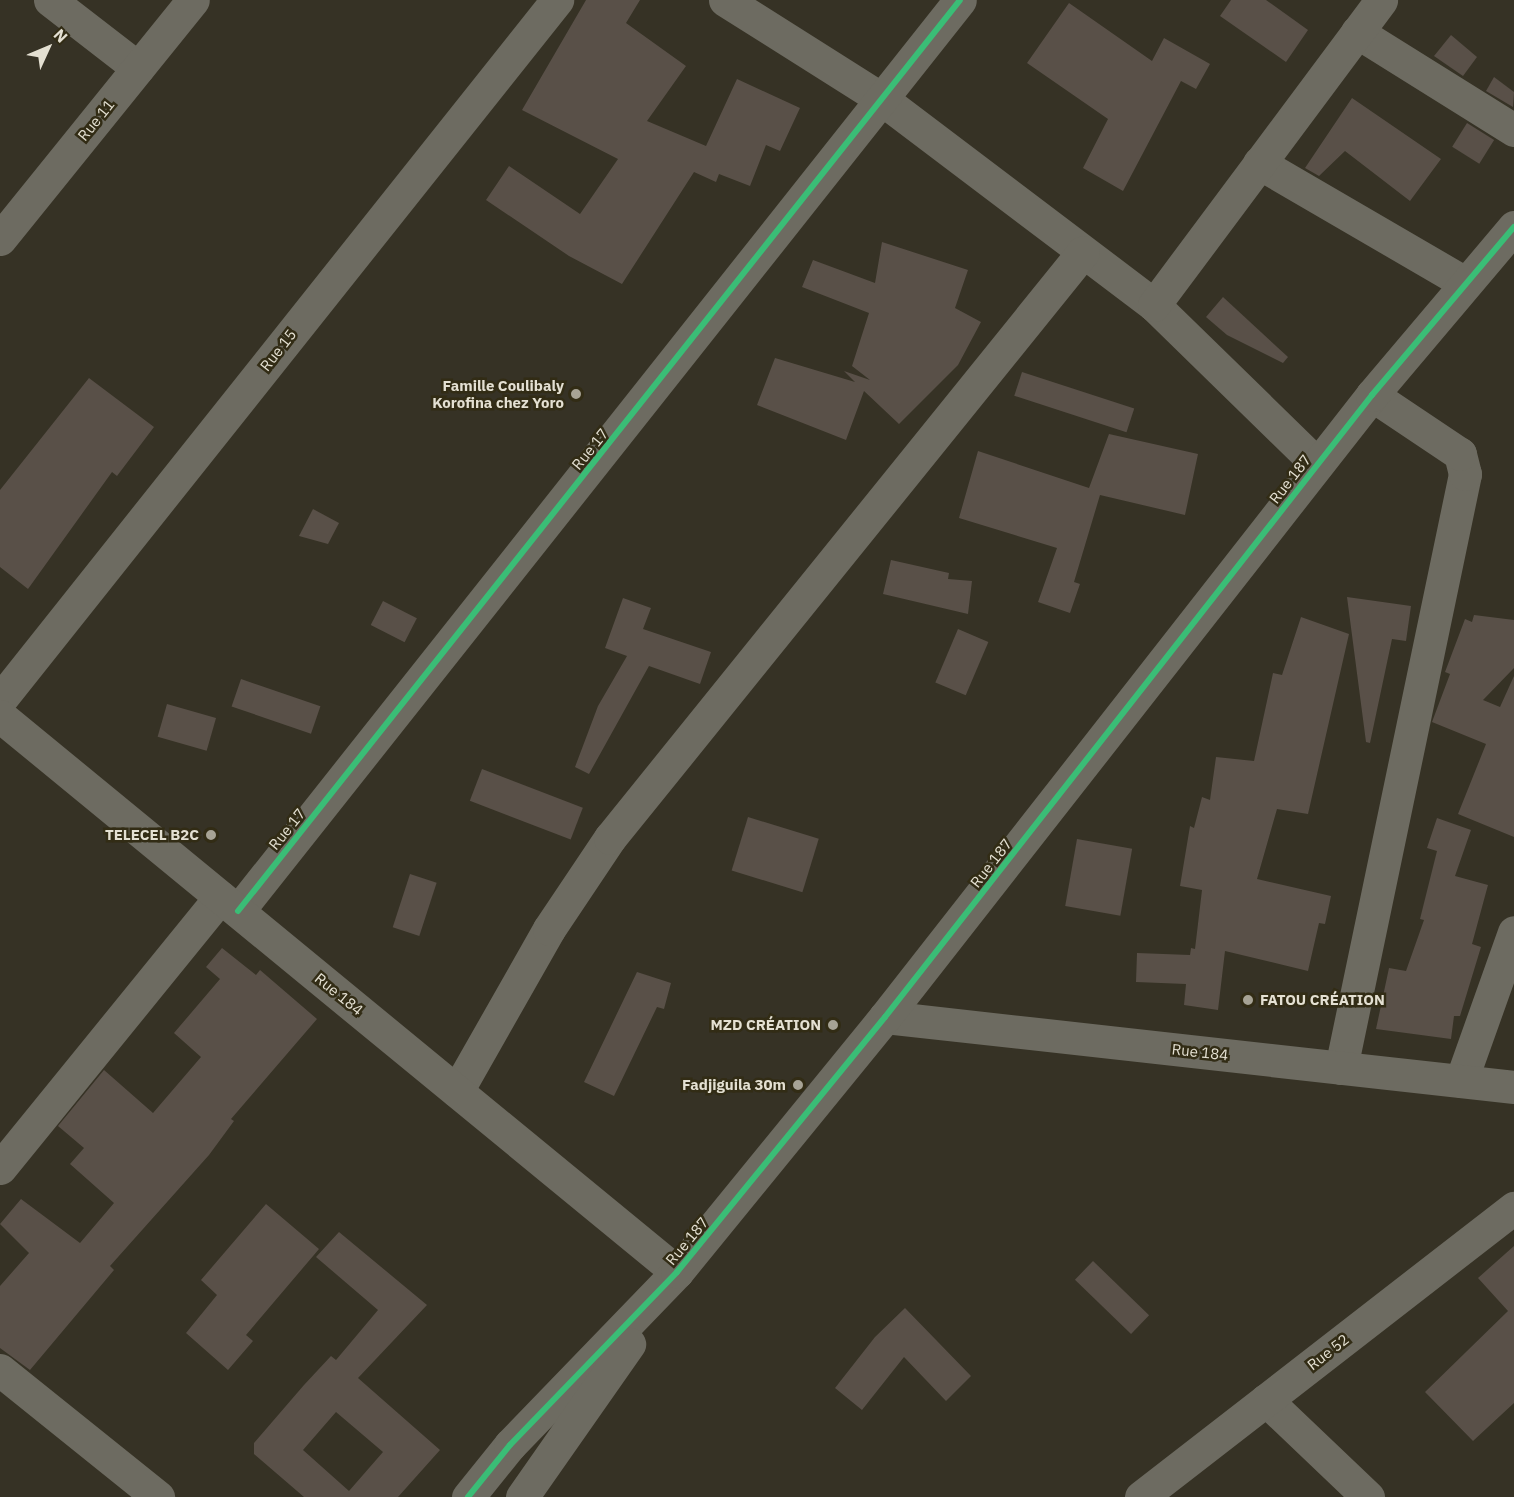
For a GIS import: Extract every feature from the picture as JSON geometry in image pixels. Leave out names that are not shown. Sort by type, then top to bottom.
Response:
[{"type":"street","points":[[50,0],[138,68]]},
{"type":"street","name":"Rue 11","points":[[0,239],[193,0]]},
{"type":"street","name":"Rue 15","points":[[0,700],[557,0]]},
{"type":"street","points":[[726,0],[883,100],[1154,305],[1317,464]]},
{"type":"street","name":"Rue 17","points":[[0,1168],[229,904],[883,100],[960,0]]},
{"type":"street","points":[[1154,305],[1381,0]]},
{"type":"street","points":[[1357,32],[1514,130]]},
{"type":"street","points":[[1259,163],[1465,283]]},
{"type":"street","name":"Rue 187","points":[[522,1497],[677,1272],[885,1017],[1372,395],[1514,226]]},
{"type":"street","points":[[457,1091],[549,929],[610,837],[1083,252]]},
{"type":"street","points":[[1341,1068],[1465,474],[1460,454],[1372,395]]},
{"type":"street","name":"Rue 184","points":[[0,716],[677,1272]]},
{"type":"street","points":[[1461,1081],[1514,932]]},
{"type":"street","name":"Rue 184","points":[[885,1017],[1514,1087]]},
{"type":"street","name":"Rue 52","points":[[1141,1497],[1514,1208]]},
{"type":"street","name":"Rue 187","points":[[468,1497],[510,1444],[677,1272]]},
{"type":"street","points":[[0,1370],[158,1497]]},
{"type":"street","points":[[1266,1400],[1368,1497]]},
{"type":"building","points":[[586,0],[640,0],[626,23],[686,66],[647,121],[706,146],[737,79],[800,108],[780,151],[766,145],[750,186],[719,174],[716,182],[694,172],[622,284],[569,256],[486,200],[509,166],[580,214],[618,159],[522,110]]},
{"type":"building","points":[[1231,0],[1266,0],[1308,30],[1286,62],[1220,16]]},
{"type":"building","points":[[1069,3],[1152,61],[1164,38],[1210,64],[1196,89],[1181,81],[1123,191],[1083,168],[1108,119],[1027,63]]},
{"type":"building","points":[[1451,35],[1477,57],[1463,76],[1434,56]]},
{"type":"building","points":[[1494,77],[1514,92],[1513,107],[1486,91]]},
{"type":"building","points":[[1352,98],[1441,159],[1410,201],[1345,151],[1319,176],[1305,168]]},
{"type":"building","points":[[1467,123],[1494,140],[1479,164],[1452,147]]},
{"type":"building","points":[[882,242],[968,270],[955,308],[981,322],[958,365],[899,424],[864,391],[846,440],[757,405],[775,358],[855,382],[844,371],[870,380],[852,366],[869,313],[802,287],[813,260],[875,283]]},
{"type":"building","points":[[1223,297],[1288,357],[1283,363],[1227,335],[1206,317]]},
{"type":"building","points":[[1022,372],[1134,408],[1126,432],[1014,396]]},
{"type":"building","points":[[89,378],[154,427],[117,476],[112,472],[28,589],[0,567],[0,490]]},
{"type":"building","points":[[1109,434],[1198,454],[1185,515],[1100,495],[1074,582],[1080,584],[1070,613],[1038,602],[1057,548],[959,518],[978,451],[1089,488]]},
{"type":"building","points":[[313,509],[339,523],[328,544],[299,536]]},
{"type":"building","points":[[891,560],[949,573],[948,579],[972,581],[968,614],[883,594]]},
{"type":"building","points":[[1347,597],[1411,606],[1406,641],[1392,639],[1370,743],[1366,742]]},
{"type":"building","points":[[623,598],[651,608],[643,629],[711,652],[700,684],[649,666],[589,774],[575,767],[598,706],[627,656],[605,648]]},
{"type":"building","points":[[383,601],[417,618],[405,642],[371,625]]},
{"type":"building","points":[[1474,615],[1514,620],[1514,668],[1483,700],[1500,707],[1514,676],[1514,837],[1458,814],[1486,744],[1432,722],[1450,674],[1445,672],[1465,619],[1472,622]]},
{"type":"building","points":[[1301,617],[1349,634],[1308,814],[1277,809],[1257,879],[1331,896],[1325,924],[1319,923],[1308,971],[1225,951],[1218,1010],[1184,1005],[1186,984],[1136,982],[1137,953],[1190,955],[1191,948],[1195,949],[1202,890],[1180,886],[1190,826],[1194,828],[1202,797],[1210,800],[1216,757],[1254,761],[1273,673],[1282,675]]},
{"type":"building","points":[[958,629],[988,642],[966,695],[935,682]]},
{"type":"building","points":[[241,679],[320,706],[311,734],[232,706]]},
{"type":"building","points":[[167,704],[216,718],[207,751],[158,737]]},
{"type":"building","points":[[482,769],[583,808],[571,839],[470,801]]},
{"type":"building","points":[[748,817],[819,839],[802,892],[732,871]]},
{"type":"building","points":[[1437,818],[1471,830],[1455,876],[1488,885],[1472,944],[1481,947],[1460,1016],[1454,1016],[1451,1039],[1376,1029],[1389,968],[1406,971],[1424,920],[1420,919],[1437,851],[1427,848]]},
{"type":"building","points":[[1077,839],[1132,849],[1120,916],[1065,906]]},
{"type":"building","points":[[410,874],[437,883],[419,936],[393,927]]},
{"type":"building","points":[[222,948],[256,975],[260,970],[317,1019],[231,1119],[234,1121],[209,1155],[110,1266],[114,1270],[30,1370],[0,1348],[0,1286],[29,1253],[0,1224],[21,1199],[80,1243],[114,1203],[70,1164],[84,1148],[58,1126],[104,1070],[153,1113],[201,1057],[174,1033],[220,979],[206,967]]},
{"type":"building","points":[[637,972],[671,983],[664,1009],[657,1007],[614,1096],[584,1082]]},
{"type":"building","points":[[266,1204],[319,1249],[246,1335],[253,1341],[228,1370],[186,1333],[217,1295],[201,1280]]},
{"type":"building","points":[[339,1232],[427,1305],[358,1378],[440,1450],[398,1497],[304,1497],[254,1454],[254,1443],[331,1356],[336,1360],[378,1310],[316,1257]],"holes":[[[336,1412],[383,1452],[349,1491],[303,1450]]]},
{"type":"building","points":[[1514,1246],[1514,1403],[1473,1441],[1425,1392],[1508,1311],[1478,1278]]},
{"type":"building","points":[[1093,1261],[1149,1315],[1131,1334],[1075,1280]]},
{"type":"building","points":[[905,1308],[971,1376],[946,1401],[904,1357],[862,1410],[835,1388],[875,1337]]},
{"type":"cycle path","points":[[238,911],[960,0]]},
{"type":"cycle path","points":[[468,1497],[510,1445],[677,1272],[885,1017],[1372,395],[1514,227]]},
{"type":"place","name":"Famille Coulibaly Korofina chez Yoro","points":[[576,394]]},
{"type":"place","name":"TELECEL B2C","points":[[211,835]]},
{"type":"place","name":"FATOU CRÉATION","points":[[1248,1000]]},
{"type":"place","name":"MZD CRÉATION","points":[[833,1025]]},
{"type":"place","name":"Fadjiguila 30m","points":[[798,1085]]}]
